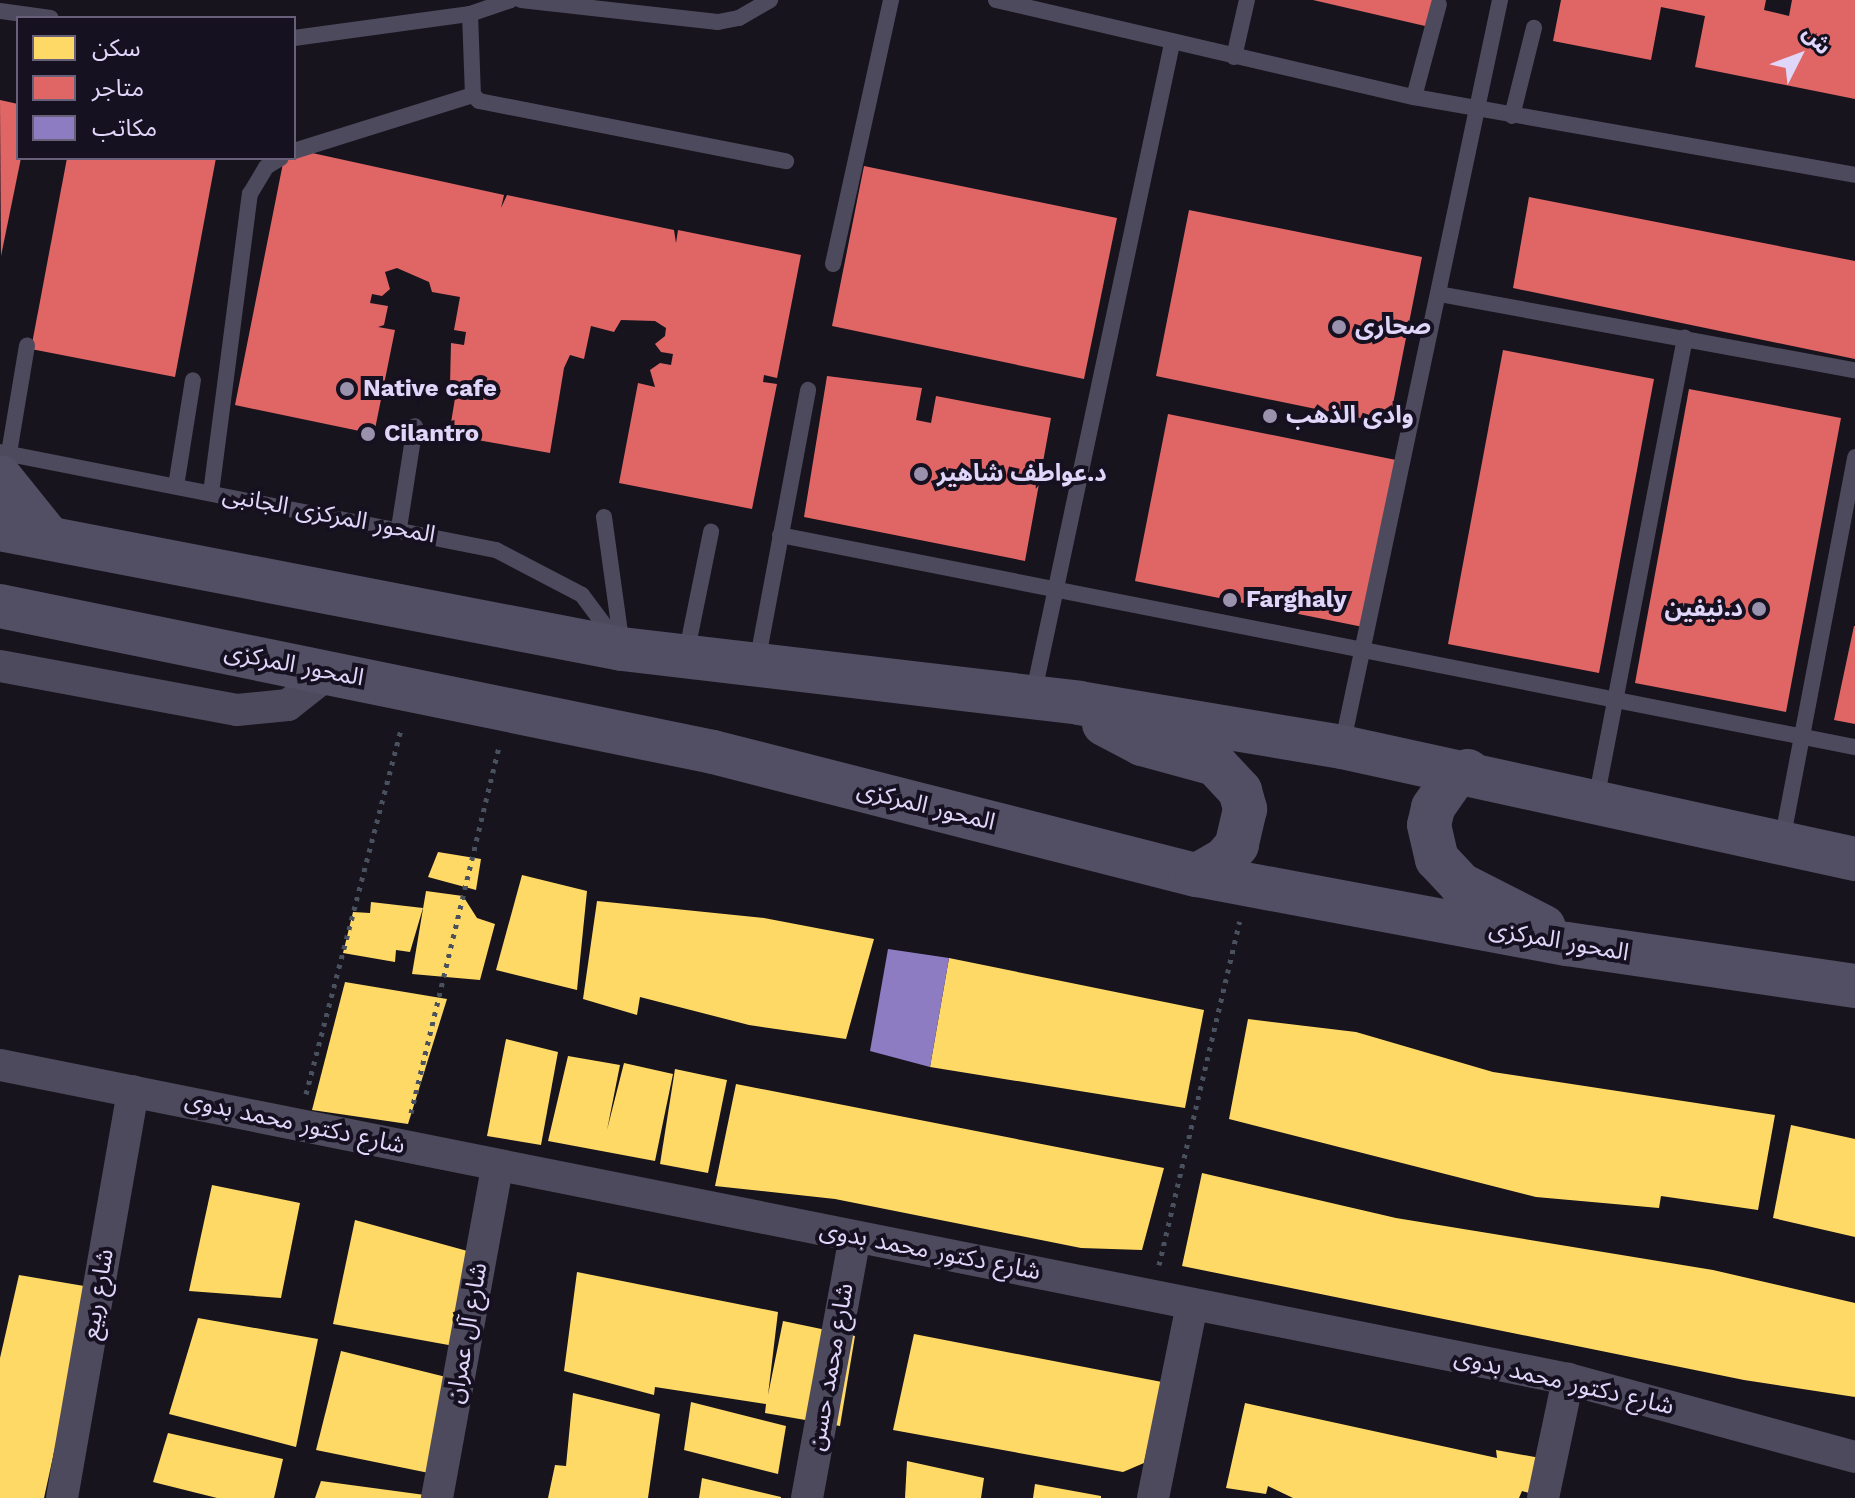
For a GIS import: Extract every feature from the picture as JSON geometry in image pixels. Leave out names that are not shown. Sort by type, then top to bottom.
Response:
[{"type":"main road","points":[[3,461],[49,538]]},
{"type":"main road","points":[[0,529],[622,649],[1079,703],[1342,747],[1468,771],[1855,859]]},
{"type":"main road","name":"المحور المركزى","points":[[0,606],[713,752],[1197,875],[1567,944],[1855,986]]},
{"type":"main road","points":[[1079,703],[1142,744],[1215,764],[1240,791],[1245,809],[1237,845],[1225,859],[1197,875]]},
{"type":"main road","points":[[1468,771],[1453,779],[1433,808],[1429,825],[1437,859],[1460,884],[1534,919],[1567,944]]},
{"type":"street","points":[[0,666],[237,710],[288,705],[330,672]]},
{"type":"street","name":"شارع دكتور محمد بدوى","points":[[0,1065],[299,1123],[497,1167],[1153,1294],[1568,1379],[1855,1457]]},
{"type":"street","name":"شارع ربيع","points":[[62,1498],[133,1091]]},
{"type":"street","name":"شارع آل عمران","points":[[437,1498],[497,1167]]},
{"type":"street","name":"شارع محمد حسن","points":[[807,1498],[855,1237]]},
{"type":"street","points":[[1153,1498],[1192,1304]]},
{"type":"street","points":[[1543,1498],[1568,1379]]},
{"type":"lane","points":[[296,38],[470,14],[511,0]]},
{"type":"lane","points":[[521,0],[698,21],[739,18],[770,0]]},
{"type":"lane","points":[[657,0],[698,21]]},
{"type":"lane","points":[[833,264],[891,0]]},
{"type":"lane","points":[[996,0],[1172,44],[1414,97],[1855,175]]},
{"type":"lane","points":[[1234,57],[1247,0]]},
{"type":"lane","points":[[1342,747],[1500,0]]},
{"type":"lane","points":[[1414,97],[1439,4]]},
{"type":"lane","points":[[0,11],[36,16]]},
{"type":"lane","points":[[470,14],[473,95]]},
{"type":"lane","points":[[1512,116],[1534,28]]},
{"type":"lane","points":[[1032,698],[1172,44]]},
{"type":"lane","points":[[296,150],[473,95]]},
{"type":"lane","points":[[473,95],[487,105],[786,161]]},
{"type":"lane","points":[[211,493],[250,194],[266,167],[278,160]]},
{"type":"lane","points":[[1439,294],[1855,370]]},
{"type":"lane","points":[[1596,800],[1685,337]]},
{"type":"lane","points":[[3,461],[27,345]]},
{"type":"lane","points":[[176,486],[193,380]]},
{"type":"lane","points":[[757,665],[808,390]]},
{"type":"lane","points":[[399,528],[415,426]]},
{"type":"lane","points":[[1782,843],[1798,738],[1853,480],[1855,457]]},
{"type":"lane","name":"المحور المركزى الجانبى","points":[[3,461],[176,486],[399,528],[496,550],[540,570],[582,595],[622,649]]},
{"type":"lane","points":[[604,517],[622,649]]},
{"type":"lane","points":[[686,656],[711,532]]},
{"type":"lane","points":[[780,535],[1364,654],[1615,699],[1855,747]]},
{"type":"path","points":[[299,1123],[412,688]]},
{"type":"path","points":[[403,1145],[508,710]]},
{"type":"path","points":[[1153,1294],[1249,883]]},
{"type":"building: سكن","points":[[438,852],[481,859],[476,890],[428,877]]},
{"type":"building: سكن","points":[[522,875],[587,891],[577,990],[496,970]]},
{"type":"building: سكن","points":[[426,891],[463,896],[477,918],[495,924],[480,980],[412,974]]},
{"type":"building: سكن","points":[[597,901],[764,918],[874,939],[846,1039],[749,1025],[640,997],[637,1015],[583,999]]},
{"type":"building: سكن","points":[[371,902],[423,908],[410,952],[396,950],[395,962],[343,953],[353,912],[370,913]]},
{"type":"building: سكن","points":[[949,958],[1204,1010],[1185,1108],[930,1067]]},
{"type":"building: سكن","points":[[345,982],[447,999],[408,1124],[312,1110]]},
{"type":"building: سكن","points":[[1248,1019],[1356,1032],[1493,1072],[1775,1115],[1758,1210],[1661,1196],[1659,1208],[1536,1197],[1229,1119]]},
{"type":"building: سكن","points":[[506,1039],[558,1052],[541,1145],[487,1136]]},
{"type":"building: سكن","points":[[568,1056],[620,1065],[607,1130],[624,1063],[673,1074],[655,1161],[548,1141]]},
{"type":"building: سكن","points":[[675,1069],[727,1080],[708,1173],[660,1164]]},
{"type":"building: سكن","points":[[736,1084],[1164,1168],[1142,1250],[1081,1248],[835,1199],[715,1186]]},
{"type":"building: سكن","points":[[1791,1125],[1855,1139],[1855,1237],[1773,1218]]},
{"type":"building: سكن","points":[[1202,1173],[1396,1218],[1713,1270],[1855,1303],[1855,1397],[1744,1380],[1182,1266]]},
{"type":"building: سكن","points":[[212,1185],[300,1203],[281,1298],[189,1291]]},
{"type":"building: سكن","points":[[355,1220],[471,1252],[454,1346],[333,1324]]},
{"type":"building: سكن","points":[[577,1272],[778,1312],[768,1395],[783,1321],[855,1336],[840,1426],[765,1413],[766,1404],[655,1387],[654,1395],[564,1371]]},
{"type":"building: سكن","points":[[19,1275],[90,1287],[44,1498],[0,1498],[0,1358]]},
{"type":"building: سكن","points":[[198,1318],[318,1339],[296,1447],[169,1414]]},
{"type":"building: سكن","points":[[914,1334],[1162,1382],[1144,1463],[1123,1472],[893,1430]]},
{"type":"building: سكن","points":[[341,1351],[446,1377],[429,1473],[316,1450]]},
{"type":"building: سكن","points":[[573,1393],[660,1414],[648,1498],[548,1498],[555,1465],[566,1466]]},
{"type":"building: سكن","points":[[691,1402],[786,1426],[778,1474],[684,1450]]},
{"type":"building: سكن","points":[[1245,1403],[1497,1458],[1496,1450],[1551,1460],[1539,1496],[1522,1491],[1519,1498],[1293,1498],[1268,1486],[1266,1494],[1226,1488]]},
{"type":"building: سكن","points":[[168,1433],[283,1459],[274,1498],[217,1498],[153,1482]]},
{"type":"building: سكن","points":[[907,1461],[984,1478],[981,1498],[905,1498]]},
{"type":"building: سكن","points":[[702,1478],[781,1497],[781,1498],[699,1498]]},
{"type":"building: سكن","points":[[321,1481],[425,1495],[425,1498],[315,1498]]},
{"type":"building: سكن","points":[[1035,1484],[1101,1496],[1101,1498],[1033,1498]]},
{"type":"building: متاجر","points":[[1313,0],[1443,0],[1438,29]]},
{"type":"building: متاجر","points":[[1561,0],[1766,0],[1764,10],[1789,16],[1792,0],[1855,0],[1855,99],[1695,67],[1705,16],[1661,7],[1651,60],[1553,41]]},
{"type":"building: متاجر","points":[[0,100],[16,104],[16,160],[21,160],[1,256]]},
{"type":"building: متاجر","points":[[296,149],[504,195],[501,208],[507,195],[674,230],[676,243],[678,230],[801,255],[777,378],[764,375],[763,382],[777,384],[752,509],[619,483],[638,383],[655,387],[650,370],[660,363],[671,365],[673,354],[661,352],[655,344],[665,336],[666,328],[655,321],[621,320],[614,332],[591,326],[584,359],[570,355],[564,368],[550,453],[449,435],[457,386],[450,385],[451,343],[464,345],[466,332],[454,330],[460,297],[432,292],[429,282],[397,268],[385,272],[390,289],[382,296],[372,294],[370,303],[388,306],[384,325],[378,327],[395,330],[374,434],[235,405],[284,160],[296,160]]},
{"type":"building: متاجر","points":[[67,160],[216,160],[175,377],[31,349]]},
{"type":"building: متاجر","points":[[864,166],[1117,218],[1084,379],[832,326]]},
{"type":"building: متاجر","points":[[1529,197],[1855,261],[1855,359],[1513,288]]},
{"type":"building: متاجر","points":[[1189,210],[1422,257],[1389,424],[1156,376]]},
{"type":"building: متاجر","points":[[1503,350],[1654,379],[1599,673],[1448,644]]},
{"type":"building: متاجر","points":[[827,376],[922,388],[916,420],[931,423],[936,396],[1051,418],[1025,561],[804,517]]},
{"type":"building: متاجر","points":[[1689,389],[1841,418],[1786,712],[1635,683]]},
{"type":"building: متاجر","points":[[1168,414],[1401,461],[1368,628],[1135,581]]},
{"type":"building: متاجر","points":[[1855,626],[1855,724],[1834,720]]},
{"type":"building: مكاتب","points":[[888,949],[949,958],[930,1067],[870,1051]]},
{"type":"place","name":"صحارى","points":[[1339,327]]},
{"type":"place","name":"Native cafe","points":[[347,389]]},
{"type":"place","name":"وادى الذهب","points":[[1270,416]]},
{"type":"place","name":"Cilantro","points":[[368,434]]},
{"type":"place","name":"د.عواطف شاهير","points":[[921,474]]},
{"type":"place","name":"Farghaly","points":[[1230,600]]},
{"type":"place","name":"د.نيفين","points":[[1759,609]]}]
